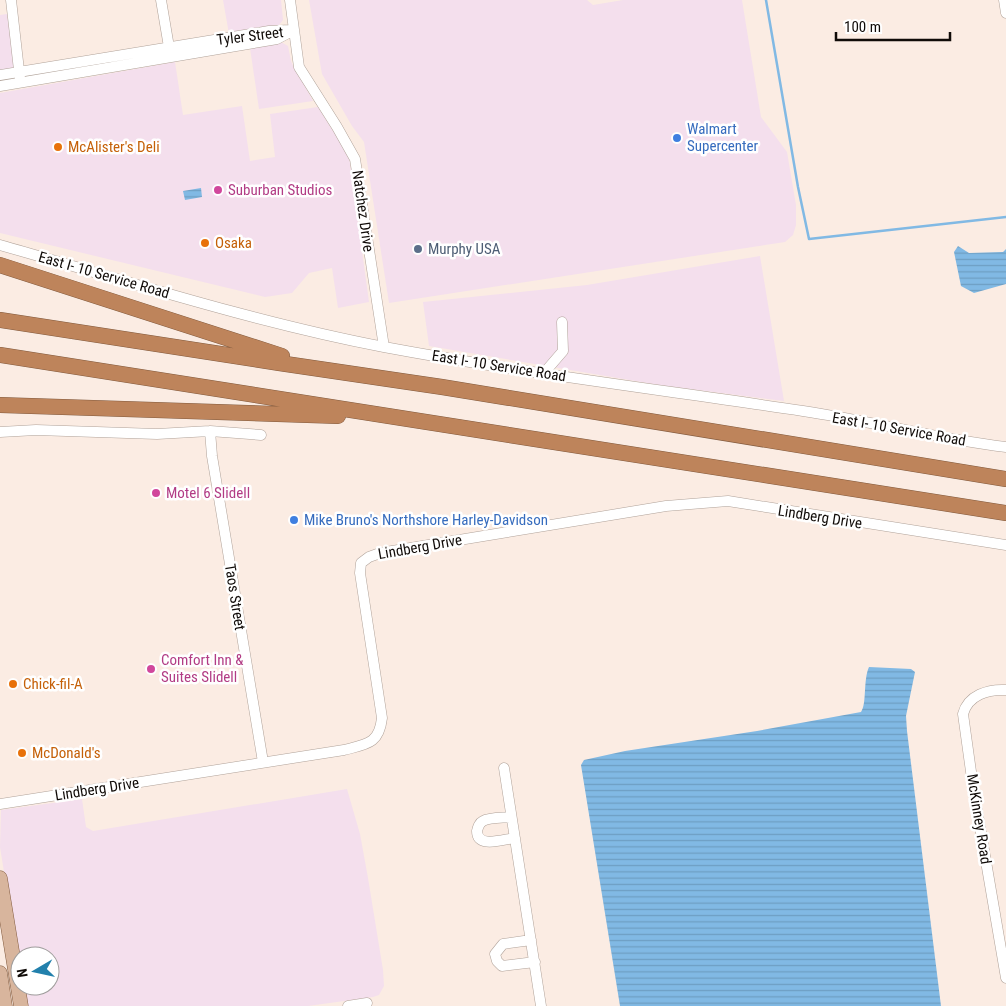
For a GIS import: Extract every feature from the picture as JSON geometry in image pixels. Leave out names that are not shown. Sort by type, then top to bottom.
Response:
[{"type":"highway","points":[[0,265],[322,369]]},
{"type":"highway","points":[[0,320],[442,387],[1006,478]]},
{"type":"highway","points":[[0,355],[1006,512]]},
{"type":"highway","points":[[0,405],[400,418]]},
{"type":"main road","points":[[0,878],[21,1006]]},
{"type":"main road","points":[[0,973],[5,1006]]},
{"type":"street","points":[[11,0],[20,83]]},
{"type":"street","points":[[161,0],[170,52]]},
{"type":"street","name":"Natchez Drive","points":[[290,0],[299,67],[355,159],[384,347]]},
{"type":"street","points":[[1004,0],[1006,13]]},
{"type":"street","name":"Tyler Street","points":[[0,75],[278,39],[294,30]]},
{"type":"street","name":"Tyler Street","points":[[0,86],[170,52]]},
{"type":"street","name":"East I- 10 Service Road","points":[[0,245],[230,311],[384,347],[806,412],[894,429],[1006,447]]},
{"type":"street","points":[[544,373],[562,351],[562,322]]},
{"type":"street","points":[[0,432],[36,430],[157,434],[210,431],[261,435]]},
{"type":"street","name":"Taos Street","points":[[210,431],[212,456],[263,762]]},
{"type":"street","name":"Lindberg Drive","points":[[0,804],[263,762],[366,744],[375,739],[380,730],[382,718],[360,573],[361,563],[369,557],[380,553],[666,506],[728,502],[1006,545]]},
{"type":"street","name":"McKinney Road","points":[[1006,690],[987,692],[971,699],[966,704],[963,714],[973,786],[1006,978]]},
{"type":"street","points":[[504,768],[541,1006]]},
{"type":"street","points":[[511,816],[483,821],[478,826],[477,834],[481,840],[488,842],[515,838]]},
{"type":"street","points":[[530,940],[503,944],[495,954],[497,961],[502,966],[535,962]]},
{"type":"street","points":[[348,1006],[367,1004]]},
{"type":"shaded area","points":[[223,0],[281,0],[283,20],[279,25],[229,34]]},
{"type":"shaded area","points":[[309,0],[587,0],[593,5],[623,0],[742,0],[761,117],[787,152],[796,205],[796,225],[793,235],[785,242],[389,303],[364,142],[352,126],[322,74]]},
{"type":"shaded area","points":[[7,14],[15,69],[0,71],[0,15]]},
{"type":"shaded area","points":[[281,42],[288,46],[294,68],[313,101],[259,109],[250,48]]},
{"type":"shaded area","points":[[175,62],[183,115],[242,106],[250,161],[275,157],[270,114],[318,107],[349,156],[369,302],[338,308],[332,268],[309,273],[292,293],[265,297],[0,233],[0,93]]},
{"type":"shaded area","points":[[760,256],[784,401],[659,385],[429,346],[423,302],[587,285]]},
{"type":"shaded area","points":[[347,789],[360,834],[383,970],[384,986],[379,995],[373,997],[308,1006],[26,1006],[24,996],[60,996],[60,946],[16,946],[0,847],[1,810],[82,799],[86,827],[93,831]]},
{"type":"water","points":[[201,188],[202,197],[185,200],[183,191]]},
{"type":"water","points":[[958,246],[969,253],[1003,252],[1006,249],[1006,284],[974,293],[961,286],[954,252]]},
{"type":"water","points":[[869,667],[911,669],[915,672],[906,716],[907,731],[941,1006],[620,1006],[581,765],[584,760],[625,751],[757,731],[861,712]]},
{"type":"waterway","points":[[766,0],[798,187],[809,239],[1006,217]]},
{"type":"place","name":"Walmart Supercenter","points":[[677,138]]},
{"type":"place","name":"McAlister's Deli","points":[[58,147]]},
{"type":"place","name":"Suburban Studios","points":[[218,190]]},
{"type":"place","name":"Osaka","points":[[205,243]]},
{"type":"place","name":"Murphy USA","points":[[418,249]]},
{"type":"place","name":"Motel 6 Slidell","points":[[156,493]]},
{"type":"place","name":"Mike Bruno's Northshore Harley-Davidson","points":[[294,520]]},
{"type":"place","name":"Comfort Inn & Suites Slidell","points":[[151,669]]},
{"type":"place","name":"Chick-fil-A","points":[[13,684]]},
{"type":"place","name":"McDonald's","points":[[22,753]]}]
